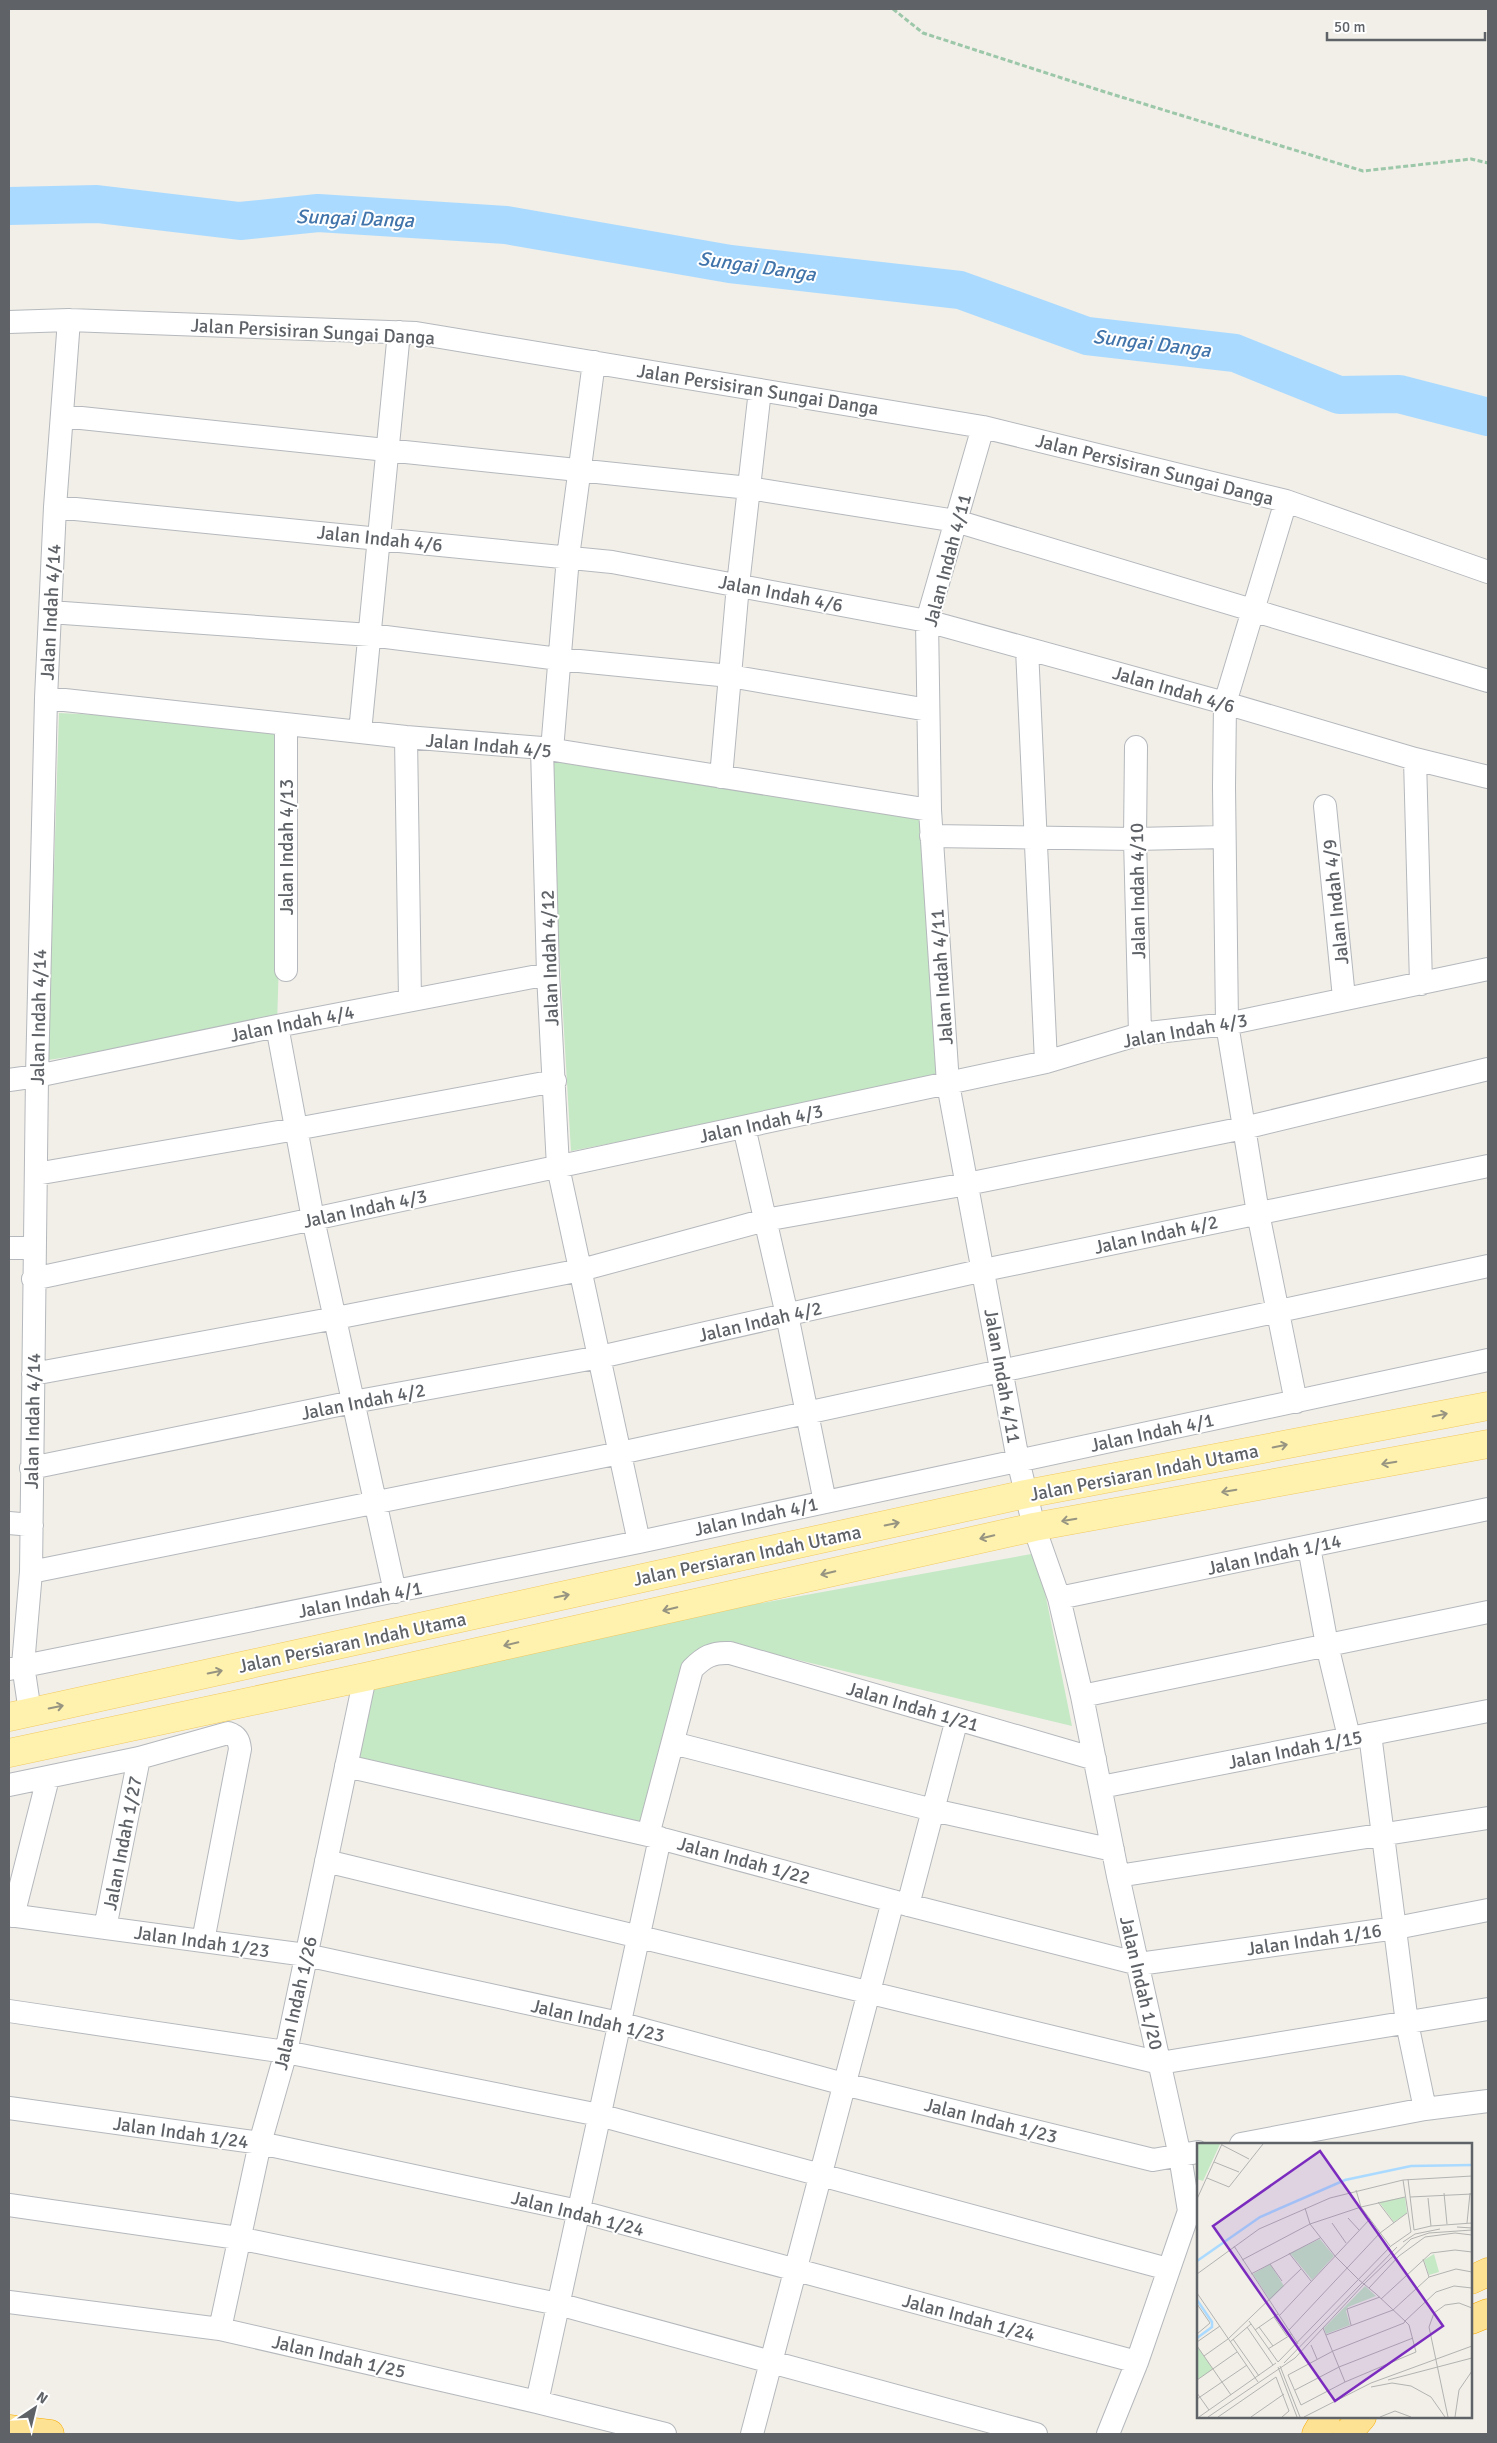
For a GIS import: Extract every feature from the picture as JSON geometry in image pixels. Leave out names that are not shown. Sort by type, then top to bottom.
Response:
[{"type":"highway","points":[[1472,2280],[1488,2272]]},
{"type":"highway","points":[[1472,2320],[1488,2313]]},
{"type":"highway","points":[[1316,2434],[1325,2418]]},
{"type":"highway","points":[[1347,2434],[1361,2418]]},
{"type":"highway","points":[[9,2429],[50,2434]]},
{"type":"main road","name":"Jalan Persiaran Indah Utama","points":[[20,1715],[1026,1494],[1488,1406]]},
{"type":"main road","name":"Jalan Persiaran Indah Utama","points":[[9,1753],[365,1677],[1034,1527],[1488,1444]]},
{"type":"street","name":"Jalan Persisiran Sungai Danga","points":[[9,322],[69,320],[416,333],[983,427],[1286,501],[1488,572]]},
{"type":"street","name":"Jalan Indah 4/14","points":[[20,1715],[16,1667],[31,1572],[33,1279],[46,698],[55,507],[69,320]]},
{"type":"street","points":[[360,732],[399,332]]},
{"type":"street","name":"Jalan Indah 4/12","points":[[594,362],[568,557],[559,658],[547,749],[548,974],[558,1167],[638,1542]]},
{"type":"street","points":[[721,777],[738,586],[760,390]]},
{"type":"street","points":[[62,416],[388,448],[749,488],[956,521],[1488,680]]},
{"type":"street","name":"Jalan Indah 4/11","points":[[983,427],[927,621],[931,836],[948,1084],[1018,1460],[1034,1527]]},
{"type":"street","points":[[1286,501],[1225,703],[1224,837],[1228,1024],[1258,1212],[1296,1402]]},
{"type":"street","name":"Jalan Indah 4/6","points":[[55,507],[612,562],[927,621],[1225,703],[1415,759],[1488,777]]},
{"type":"street","points":[[50,612],[370,635],[730,676],[928,710]]},
{"type":"street","points":[[1027,648],[1046,1062]]},
{"type":"street","name":"Jalan Indah 4/5","points":[[46,698],[406,737],[547,749],[930,810]]},
{"type":"street","name":"Jalan Indah 4/13","points":[[286,724],[286,970]]},
{"type":"street","points":[[406,737],[410,1000]]},
{"type":"street","name":"Jalan Indah 4/10","points":[[1136,747],[1135,839],[1140,1034]]},
{"type":"street","points":[[1415,759],[1421,984]]},
{"type":"street","name":"Jalan Indah 4/9","points":[[1325,806],[1344,998]]},
{"type":"street","points":[[931,836],[1135,839],[1224,837]]},
{"type":"street","name":"Jalan Indah 4/3","points":[[33,1279],[948,1084],[1046,1062],[1140,1034],[1228,1024],[1488,969]]},
{"type":"street","name":"Jalan Indah 4/4","points":[[9,1080],[548,974]]},
{"type":"street","points":[[277,1026],[312,1219],[336,1318],[395,1592]]},
{"type":"street","points":[[33,1374],[581,1270],[765,1220],[967,1184],[1244,1128],[1488,1069]]},
{"type":"street","points":[[36,1174],[296,1129],[555,1081]]},
{"type":"street","points":[[744,1127],[787,1315],[825,1502]]},
{"type":"street","name":"Jalan Indah 4/2","points":[[31,1468],[353,1402],[600,1357],[984,1270],[1488,1166]]},
{"type":"street","points":[[9,1248],[35,1248]]},
{"type":"street","points":[[31,1572],[620,1452],[1488,1266]]},
{"type":"street","name":"Jalan Indah 4/1","points":[[16,1667],[638,1542],[1488,1360]]},
{"type":"street","name":"Jalan Indah 1/14","points":[[1059,1598],[1488,1510]]},
{"type":"street","points":[[9,1523],[32,1525]]},
{"type":"street","name":"Jalan Indah 1/20","points":[[1034,1527],[1059,1598],[1082,1696],[1118,1876],[1160,2063],[1189,2154],[1188,2211],[1137,2362],[1108,2434]]},
{"type":"street","points":[[1308,1547],[1327,1646],[1359,1736],[1381,1833],[1396,1928],[1407,2023],[1425,2109]]},
{"type":"street","points":[[1082,1696],[1488,1612]]},
{"type":"street","name":"Jalan Indah 1/21","points":[[673,1743],[692,1669],[704,1657],[717,1652],[730,1653],[1095,1758]]},
{"type":"street","name":"Jalan Indah 1/26","points":[[220,2329],[238,2238],[260,2143],[286,2052],[365,1677]]},
{"type":"street","name":"Jalan Indah 1/15","points":[[1101,1787],[1488,1711]]},
{"type":"street","points":[[752,2434],[868,1993],[933,1810],[957,1718]]},
{"type":"street","points":[[9,1785],[139,1758],[228,1733],[235,1735],[240,1741],[240,1749],[203,1941]]},
{"type":"street","points":[[537,2402],[638,1937],[654,1836],[673,1743],[933,1810],[1113,1850]]},
{"type":"street","name":"Jalan Indah 1/27","points":[[105,1928],[139,1758]]},
{"type":"street","name":"Jalan Indah 1/22","points":[[346,1766],[654,1836],[900,1903],[1139,1964]]},
{"type":"street","points":[[11,1915],[48,1778]]},
{"type":"street","points":[[1118,1876],[1381,1833],[1488,1818]]},
{"type":"street","points":[[326,1861],[1160,2063],[1488,2009]]},
{"type":"street","name":"Jalan Indah 1/16","points":[[1139,1964],[1396,1928],[1488,1910]]},
{"type":"street","name":"Jalan Indah 1/23","points":[[11,1915],[306,1955],[620,2023],[844,2084],[1153,2160],[1189,2154]]},
{"type":"street","points":[[9,2012],[286,2052],[599,2115],[1168,2269]]},
{"type":"street","points":[[1246,2143],[1425,2109],[1488,2101]]},
{"type":"street","name":"Jalan Indah 1/24","points":[[9,2108],[260,2143],[578,2211],[1137,2362]]},
{"type":"street","points":[[9,2205],[238,2238],[558,2304],[1036,2434]]},
{"type":"street","name":"Jalan Indah 1/25","points":[[9,2302],[220,2329],[537,2402],[665,2434]]},
{"type":"path","points":[[893,9],[923,33],[1105,92],[1363,171],[1471,159],[1488,163]]},
{"type":"green space","points":[[59,713],[286,724],[277,1026],[48,1060]]},
{"type":"green space","points":[[548,756],[923,820],[941,1079],[571,1151]]},
{"type":"green space","points":[[1037,1553],[1072,1726],[732,1644],[708,1645],[642,1825],[353,1758],[369,1681],[723,1610]]},
{"type":"waterway","name":"Sungai Danga","points":[[9,206],[97,204],[240,221],[318,213],[506,225],[730,264],[960,290],[1087,336],[1235,353],[1339,395],[1399,394],[1488,417]]}]
